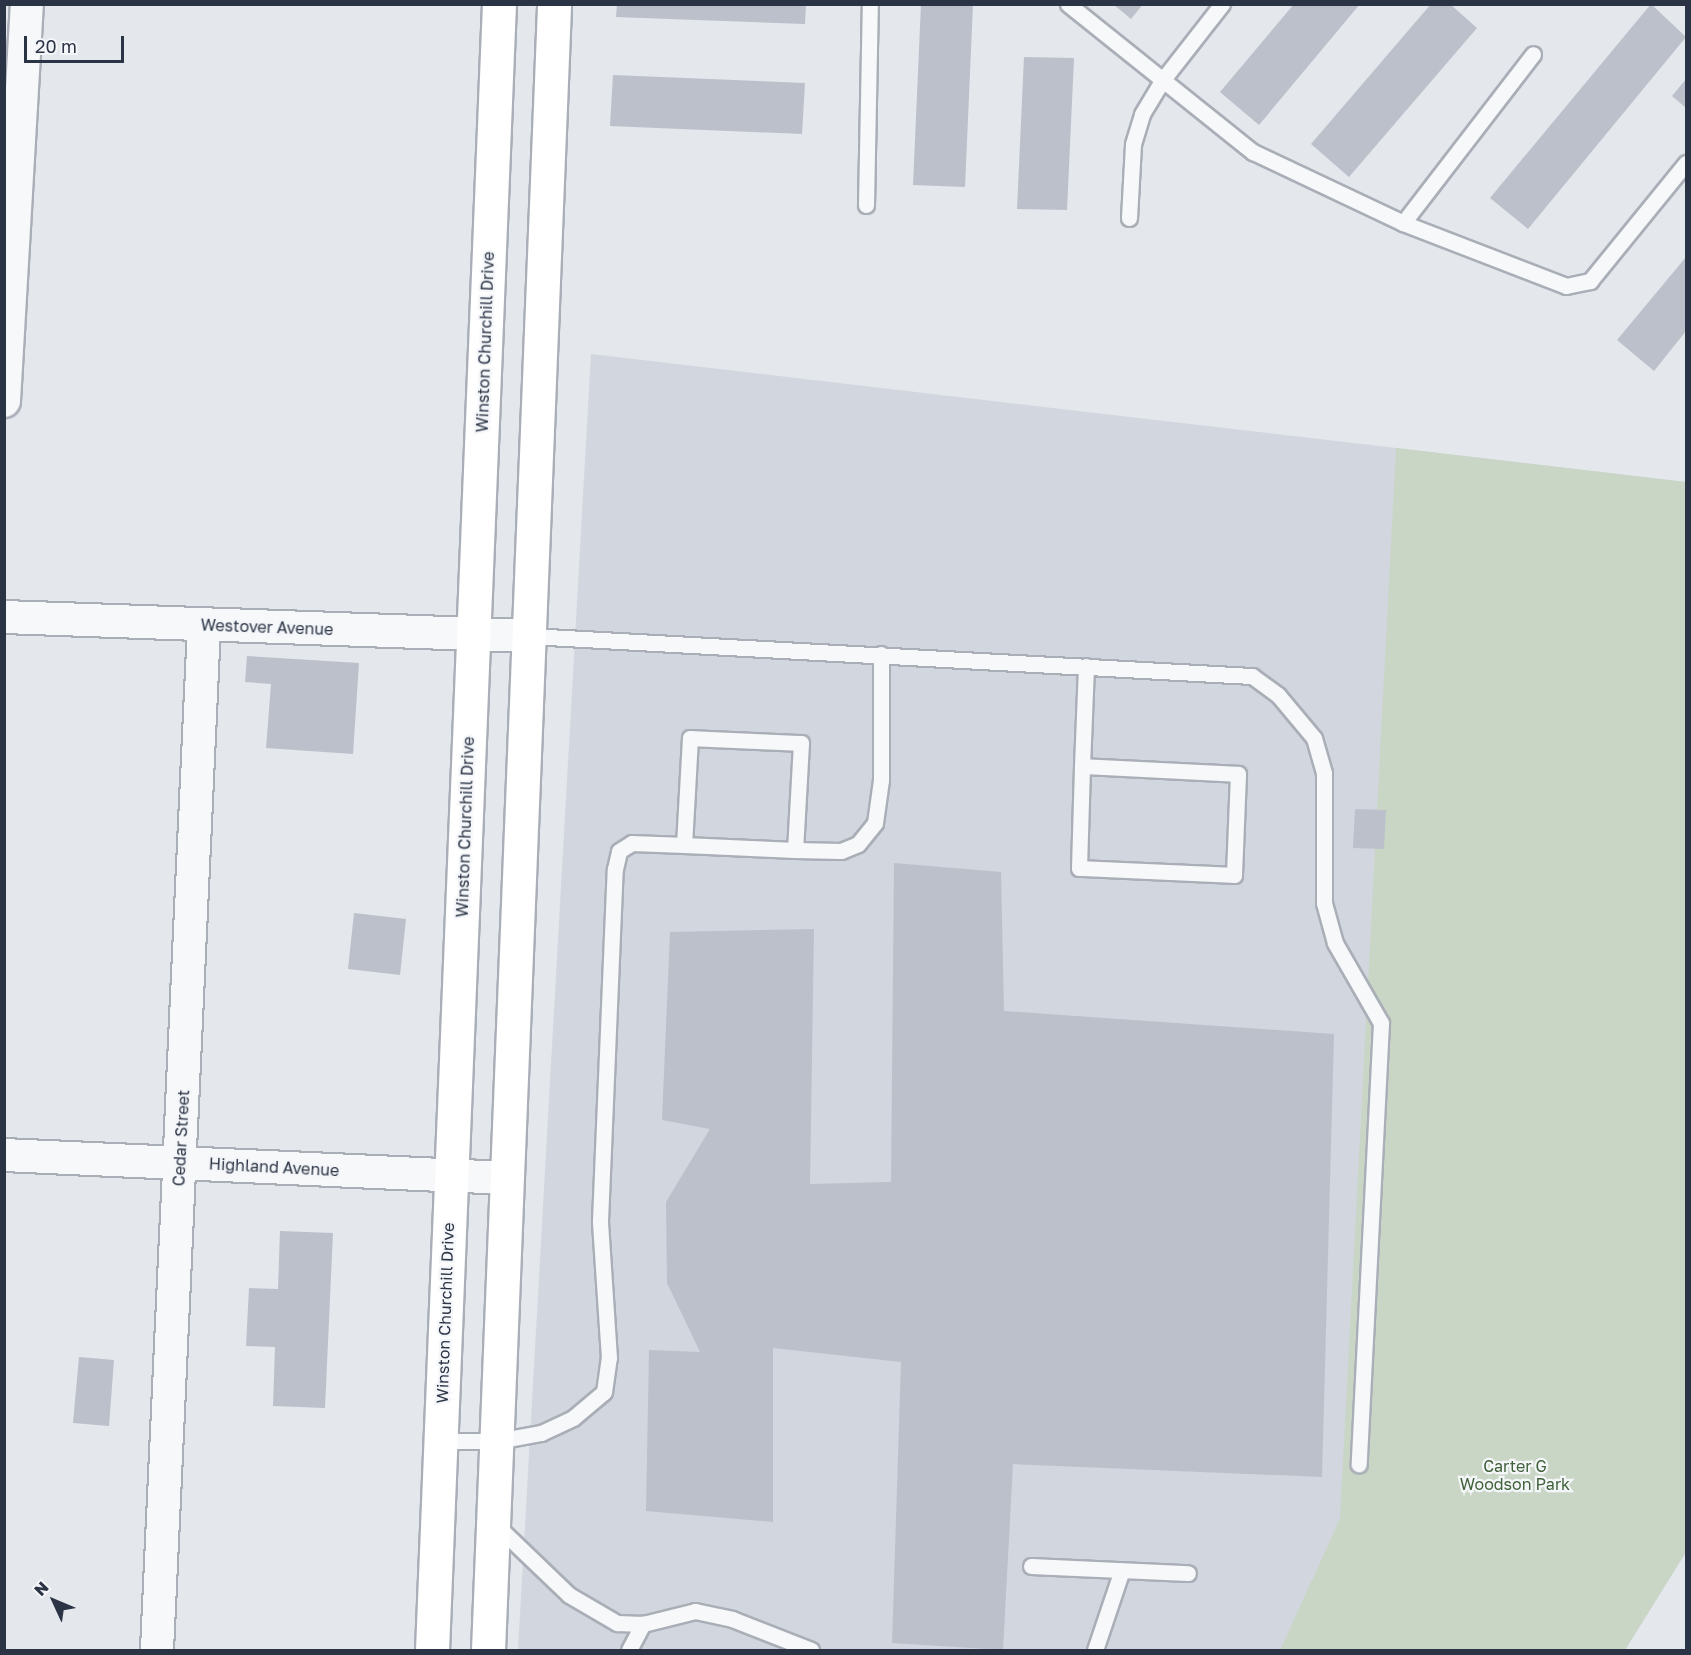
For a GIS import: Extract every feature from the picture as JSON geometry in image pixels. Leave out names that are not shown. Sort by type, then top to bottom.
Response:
[{"type":"highway","name":"Winston Churchill Drive","points":[[432,1650],[499,4]]},
{"type":"highway","points":[[488,1650],[554,4]]},
{"type":"street","points":[[4,401],[27,4]]},
{"type":"street","name":"Westover Avenue","points":[[4,617],[529,636]]},
{"type":"street","name":"Cedar Street","points":[[157,1650],[204,625]]},
{"type":"street","name":"Highland Avenue","points":[[4,1155],[507,1178]]},
{"type":"lane","points":[[866,205],[870,4]]},
{"type":"lane","points":[[1068,4],[1161,81],[1253,152],[1403,223],[1576,287],[1590,281],[1686,163]]},
{"type":"lane","points":[[1129,218],[1133,144],[1142,114],[1161,81],[1222,4]]},
{"type":"lane","points":[[1403,223],[1533,54]]},
{"type":"lane","points":[[529,636],[1252,676],[1278,695],[1314,738],[1324,773],[1324,903],[1335,943],[1381,1023],[1359,1464]]},
{"type":"lane","points":[[440,1441],[497,1441],[541,1433],[573,1418],[604,1392],[609,1358],[600,1221],[615,869],[619,851],[632,843],[841,851],[858,844],[875,823],[881,780],[881,654]]},
{"type":"lane","points":[[1082,766],[1238,774],[1234,875],[1079,868],[1082,766],[1086,666]]},
{"type":"lane","points":[[684,845],[690,738],[801,743],[795,850]]},
{"type":"lane","points":[[493,1523],[594,1613],[617,1623],[643,1624],[695,1611],[732,1619],[811,1650]]},
{"type":"lane","points":[[1031,1566],[1188,1574]]},
{"type":"lane","points":[[1095,1650],[1122,1570]]},
{"type":"lane","points":[[629,1650],[643,1624]]},
{"type":"shaded area","points":[[591,354],[1686,482],[1686,1552],[1625,1650],[518,1650]]},
{"type":"green space","name":"Carter G Woodson Park","points":[[1396,448],[1686,482],[1686,1552],[1625,1650],[1280,1650],[1340,1519]]},
{"type":"building","points":[[617,4],[806,4],[805,24],[616,17]]},
{"type":"building","points":[[921,4],[973,4],[965,187],[913,185]]},
{"type":"building","points":[[1113,4],[1143,4],[1131,19]]},
{"type":"building","points":[[1294,4],[1360,4],[1259,125],[1220,92]]},
{"type":"building","points":[[1431,4],[1450,4],[1477,28],[1349,177],[1311,144]]},
{"type":"building","points":[[1651,4],[1686,37],[1528,229],[1490,198]]},
{"type":"building","points":[[1024,57],[1074,58],[1067,210],[1017,209]]},
{"type":"building","points":[[613,75],[805,83],[802,134],[610,126]]},
{"type":"building","points":[[1686,79],[1686,108],[1672,96]]},
{"type":"building","points":[[1686,257],[1686,331],[1654,371],[1617,340]]},
{"type":"building","points":[[247,656],[359,663],[353,754],[266,748],[271,684],[245,682]]},
{"type":"building","points":[[1355,809],[1386,810],[1384,849],[1353,848]]},
{"type":"building","points":[[894,863],[1001,872],[1004,1011],[1334,1034],[1322,1477],[1013,1464],[1003,1650],[892,1643],[901,1362],[773,1348],[773,1522],[646,1511],[649,1350],[700,1352],[667,1283],[666,1202],[710,1129],[662,1120],[670,932],[814,929],[810,1184],[891,1182]]},
{"type":"building","points":[[354,913],[406,919],[400,975],[348,969]]},
{"type":"building","points":[[280,1231],[333,1233],[325,1408],[273,1406],[275,1347],[246,1346],[249,1288],[278,1289]]},
{"type":"building","points":[[79,1357],[114,1360],[109,1426],[73,1423]]}]
